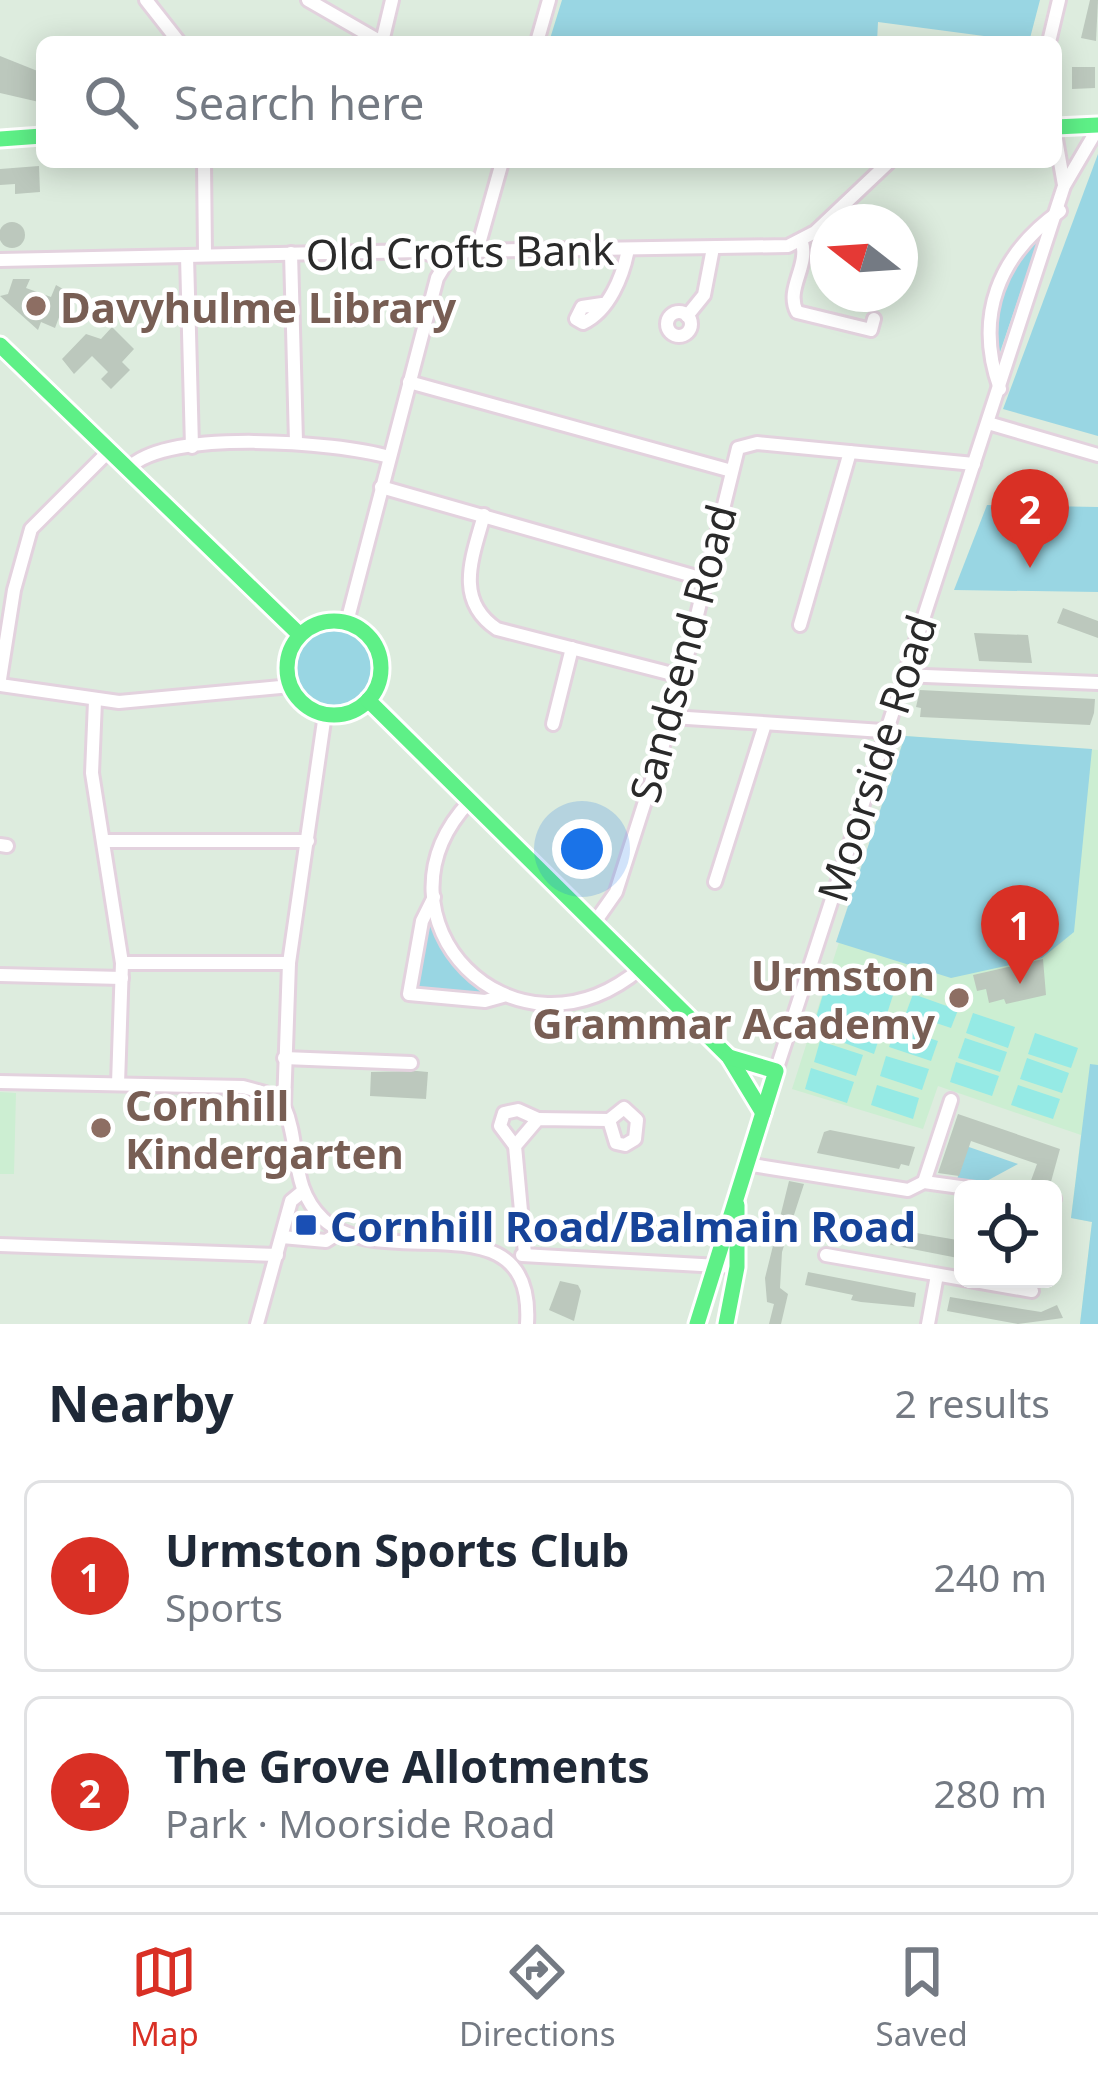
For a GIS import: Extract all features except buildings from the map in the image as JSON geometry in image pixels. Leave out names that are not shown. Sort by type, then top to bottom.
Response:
[{"type":"main road","points":[[1062,127],[1098,126]]},
{"type":"main road","points":[[3,136],[36,136]]},
{"type":"main road","points":[[0,345],[301,635]]},
{"type":"main road","points":[[347,622],[377,649],[380,676],[368,700],[342,714],[326,714],[299,699],[287,663],[301,635],[320,623],[347,622]]},
{"type":"main road","points":[[368,700],[729,1057],[763,1114]]},
{"type":"main road","points":[[729,1057],[776,1071]]},
{"type":"main road","name":"Moorside Road","points":[[697,1324],[776,1071]]},
{"type":"main road","name":"Moorside Road","points":[[726,1324],[737,1267],[737,1196]]},
{"type":"street","points":[[146,0],[174,36]]},
{"type":"street","points":[[308,0],[371,36]]},
{"type":"street","points":[[383,36],[392,0]]},
{"type":"street","points":[[539,36],[549,0]]},
{"type":"street","points":[[1050,36],[1059,0]]},
{"type":"street","name":"Moorside Road","points":[[1064,186],[1098,126]]},
{"type":"street","points":[[204,168],[205,255]]},
{"type":"street","points":[[477,251],[500,168]]},
{"type":"street","points":[[874,319],[871,330],[797,312],[792,300],[805,258],[802,242],[882,168]]},
{"type":"street","name":"Moorside Road","points":[[776,1071],[883,731],[1060,211],[1061,168]]},
{"type":"street","points":[[1000,390],[987,340],[996,288],[1022,243],[1060,211]]},
{"type":"street","name":"Old Crofts Bank","points":[[0,260],[419,250],[448,260],[477,251],[802,242]]},
{"type":"street","points":[[687,316],[704,296],[713,248]]},
{"type":"street","points":[[602,304],[617,285],[628,249]]},
{"type":"street","points":[[291,253],[296,442]]},
{"type":"street","points":[[187,256],[193,447]]},
{"type":"street","points":[[347,622],[436,278],[448,260]]},
{"type":"street","points":[[409,382],[728,470]]},
{"type":"street","points":[[988,423],[1098,454]]},
{"type":"street","points":[[129,468],[153,451],[296,442],[339,445],[389,457]]},
{"type":"street","name":"Sandsend Road","points":[[595,922],[616,892],[672,717],[728,470],[738,448],[757,443],[850,452]]},
{"type":"street","points":[[110,450],[31,529],[14,590],[0,682],[95,701],[169,701],[291,686]]},
{"type":"street","points":[[800,625],[850,452],[974,464]]},
{"type":"street","points":[[381,487],[706,580]]},
{"type":"street","points":[[484,515],[470,570],[471,604],[497,629],[684,676]]},
{"type":"street","points":[[553,724],[572,648]]},
{"type":"street","points":[[902,675],[1098,683]]},
{"type":"street","points":[[95,701],[91,756],[122,963],[118,1084]]},
{"type":"street","points":[[326,714],[289,963],[284,1058],[284,1106],[302,1192],[340,1232],[368,1241],[466,1245],[510,1263],[527,1293],[527,1324]]},
{"type":"street","points":[[672,717],[883,731]]},
{"type":"street","points":[[715,882],[765,724]]},
{"type":"street","points":[[469,802],[444,836],[409,994],[485,1000],[503,996],[551,1005],[583,1003],[607,994],[640,969]]},
{"type":"street","points":[[103,841],[308,841]]},
{"type":"street","points":[[434,897],[452,950],[503,996]]},
{"type":"street","points":[[122,963],[289,963]]},
{"type":"street","points":[[0,975],[122,978]]},
{"type":"street","points":[[284,1058],[411,1063]]},
{"type":"street","points":[[0,1082],[243,1087],[265,1093],[284,1106]]},
{"type":"street","points":[[924,1182],[951,1100]]},
{"type":"street","points":[[531,1254],[515,1147],[500,1126],[504,1113],[518,1110],[538,1119],[609,1120]]},
{"type":"street","points":[[515,1147],[538,1119]]},
{"type":"street","points":[[746,1164],[908,1190],[924,1182],[954,1186]]},
{"type":"street","points":[[257,1324],[291,1202],[302,1192]]},
{"type":"street","points":[[282,1237],[330,1241],[340,1232]]},
{"type":"street","points":[[0,1245],[274,1254]]},
{"type":"street","points":[[510,1263],[531,1254],[737,1267]]},
{"type":"street","points":[[826,1255],[1032,1291]]},
{"type":"street","points":[[928,1324],[938,1275]]},
{"type":"shaded area","points":[[562,0],[1040,0],[1031,36],[984,36],[878,22],[877,36],[551,36]]},
{"type":"shaded area","points":[[1098,154],[1098,436],[1003,409]]},
{"type":"shaded area","points":[[1041,232],[997,361],[996,325],[1003,291],[1018,260]]},
{"type":"shaded area","points":[[987,505],[1098,507],[1098,592],[954,590]]},
{"type":"shaded area","points":[[334,628],[362,640],[374,668],[362,696],[334,708],[306,696],[294,668],[306,640]]},
{"type":"shaded area","name":"Urmston Grammar Academy","points":[[905,736],[1098,750],[1098,1324],[1080,1324],[1092,1222],[1071,1218],[1081,1135],[938,1086],[923,1129],[792,1089]]},
{"type":"shaded area","points":[[905,736],[1092,749],[1074,932],[1042,958],[951,978],[836,942]]},
{"type":"shaded area","points":[[431,921],[448,955],[484,996],[416,989]]},
{"type":"shaded area","points":[[831,968],[895,989],[874,1054],[812,1031]]},
{"type":"shaded area","points":[[913,994],[958,1010],[951,1028],[906,1013]]},
{"type":"shaded area","points":[[973,1013],[1015,1027],[1008,1048],[966,1033]]},
{"type":"shaded area","points":[[896,1027],[938,1041],[931,1061],[889,1047]]},
{"type":"shaded area","points":[[1035,1033],[1078,1048],[1071,1068],[1028,1054]]},
{"type":"shaded area","points":[[965,1038],[1007,1052],[1000,1072],[958,1058]]},
{"type":"shaded area","points":[[820,1041],[863,1055],[856,1076],[814,1062]]},
{"type":"shaded area","points":[[886,1056],[929,1069],[922,1090],[880,1076]]},
{"type":"shaded area","points":[[1027,1058],[1069,1073],[1062,1093],[1020,1079]]},
{"type":"shaded area","points":[[956,1062],[999,1076],[992,1096],[950,1082]]},
{"type":"shaded area","points":[[1090,1064],[1098,1065],[1098,1324],[1080,1324],[1092,1222],[1071,1218]]},
{"type":"shaded area","points":[[811,1068],[854,1082],[847,1103],[805,1089]]},
{"type":"shaded area","points":[[877,1085],[919,1098],[913,1119],[871,1105]]},
{"type":"shaded area","points":[[1018,1085],[1060,1099],[1053,1119],[1011,1105]]},
{"type":"shaded area","points":[[0,1092],[16,1093],[14,1174],[0,1174]]},
{"type":"shaded area","points":[[966,1146],[1018,1164],[989,1180],[957,1180]]},
{"type":"place","name":"Davyhulme Library","points":[[36,306]]},
{"type":"place","name":"The Grove Allotments","points":[[1030,568]]},
{"type":"place","name":"Urmston Sports Club","points":[[1020,984]]},
{"type":"place","name":"Urmston Grammar Academy","points":[[959,998]]},
{"type":"place","name":"Cornhill Kindergarten","points":[[101,1128]]},
{"type":"place","name":"Cornhill Road/Balmain Road","points":[[306,1225]]}]
